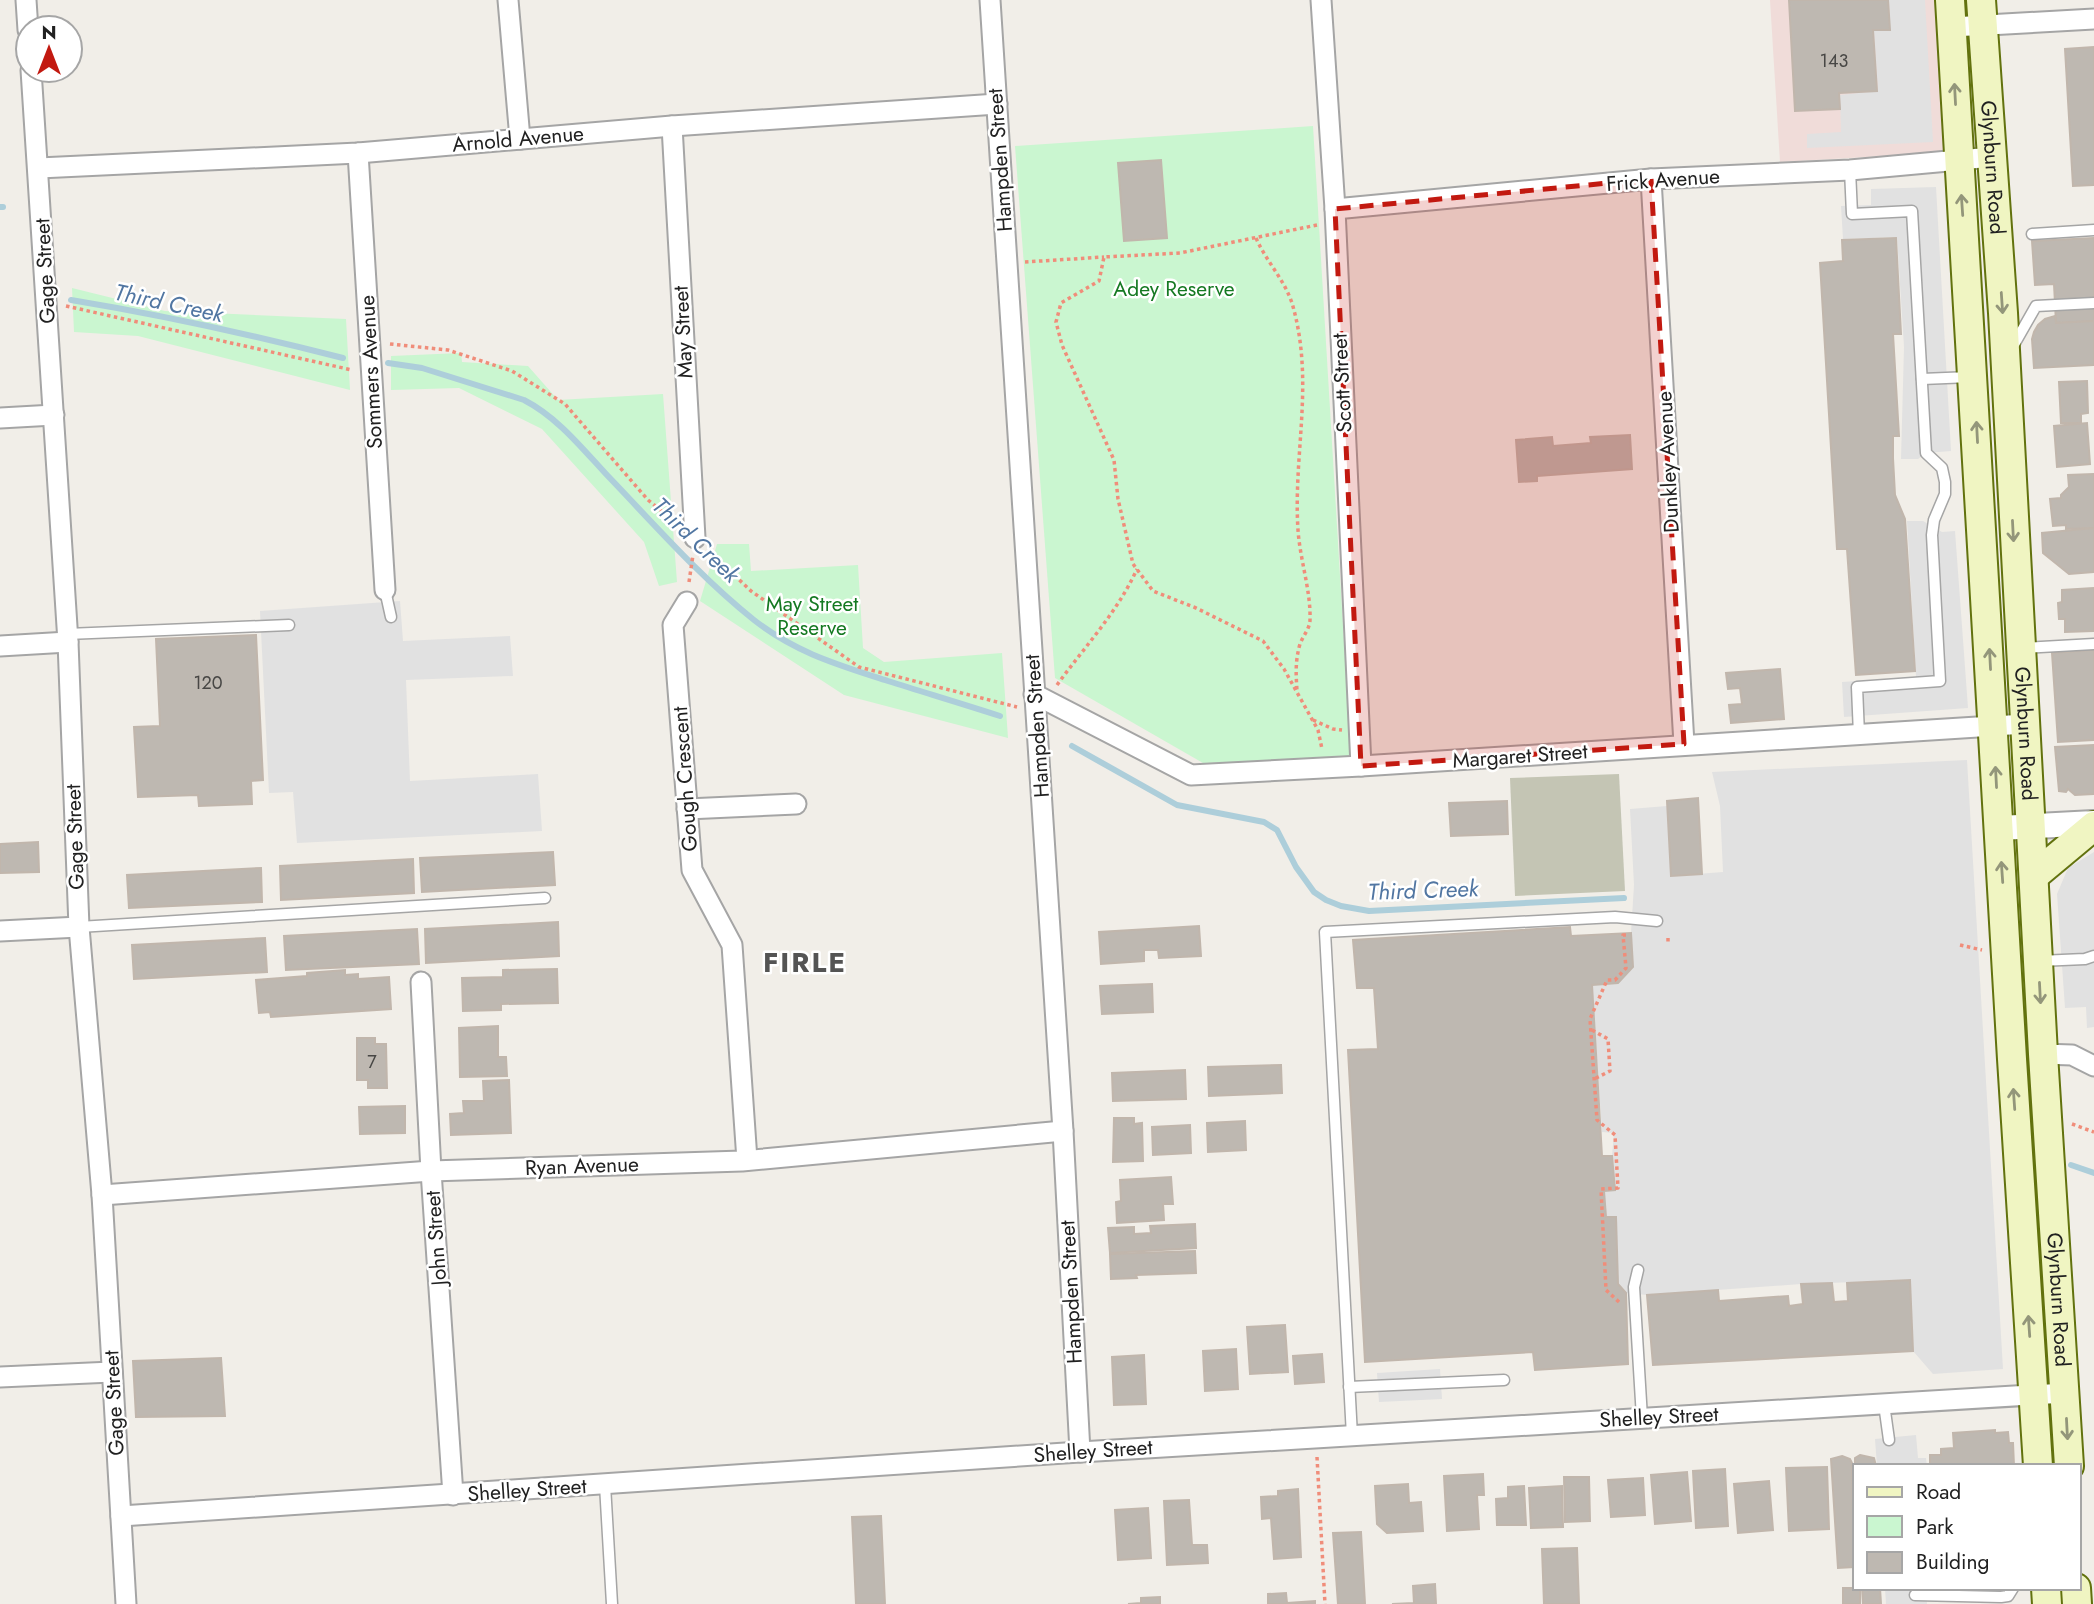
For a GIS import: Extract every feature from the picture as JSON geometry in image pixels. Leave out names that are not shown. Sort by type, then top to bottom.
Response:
[{"type":"main road","name":"Glynburn Road","points":[[1982,13],[2005,360],[2043,1054],[2069,1464]]},
{"type":"main road","name":"Glynburn Road","points":[[1951,14],[2038,1464]]},
{"type":"main road","points":[[1970,314],[1982,253],[1997,235]]},
{"type":"main road","points":[[2034,876],[2094,825]]},
{"type":"street","points":[[508,0],[520,139]]},
{"type":"street","name":"Hampden Street","points":[[990,0],[1063,1130],[1080,1452]]},
{"type":"street","name":"Scott Street","points":[[1321,0],[1335,213],[1361,766]]},
{"type":"street","points":[[1951,14],[2094,19]]},
{"type":"street","name":"Gage Street","points":[[32,84],[68,638],[79,927],[102,1195],[126,1604]]},
{"type":"street","name":"Arnold Avenue","points":[[39,168],[358,153],[671,126],[997,104]]},
{"type":"street","name":"May Street","points":[[671,126],[695,538]]},
{"type":"street","name":"Sommers Avenue","points":[[358,153],[385,590]]},
{"type":"street","name":"Frick Avenue","points":[[1335,213],[1651,179],[1850,170],[1992,157]]},
{"type":"street","name":"Dunkley Avenue","points":[[1651,179],[1684,744]]},
{"type":"street","points":[[0,418],[54,415]]},
{"type":"street","name":"Gough Crescent","points":[[687,602],[673,625],[692,870],[732,945],[747,1160]]},
{"type":"street","points":[[0,646],[68,638]]},
{"type":"street","name":"Margaret Street","points":[[1035,702],[1191,775],[2025,724]]},
{"type":"street","points":[[687,809],[796,804]]},
{"type":"street","points":[[1999,828],[2094,825]]},
{"type":"street","points":[[0,931],[79,927]]},
{"type":"street","name":"John Street","points":[[421,982],[453,1495]]},
{"type":"street","points":[[2043,1054],[2072,1055],[2094,1066]]},
{"type":"street","name":"Ryan Avenue","points":[[102,1195],[431,1171],[747,1160],[1063,1130]]},
{"type":"street","points":[[0,1377],[112,1372]]},
{"type":"street","name":"Shelley Street","points":[[121,1516],[1080,1452],[2065,1393]]},
{"type":"lane","points":[[1850,170],[1852,214],[1912,211],[1926,453],[1942,468],[1945,482],[1945,494],[1934,520],[1932,535],[1940,681],[1857,687],[1859,735]]},
{"type":"lane","points":[[2032,234],[2094,230]]},
{"type":"lane","points":[[2005,360],[2036,306],[2094,303]]},
{"type":"lane","points":[[1922,379],[1973,377]]},
{"type":"lane","points":[[385,590],[391,617]]},
{"type":"lane","points":[[68,638],[289,625]]},
{"type":"lane","points":[[2020,648],[2094,644]]},
{"type":"lane","points":[[79,927],[545,898]]},
{"type":"lane","points":[[1352,1436],[1325,932],[1615,917],[1657,921]]},
{"type":"lane","points":[[2039,961],[2085,959],[2094,956]]},
{"type":"lane","points":[[1638,1270],[1634,1287],[1642,1418]]},
{"type":"lane","points":[[1349,1387],[1504,1380]]},
{"type":"lane","points":[[1884,1404],[1888,1440]]},
{"type":"lane","points":[[605,1485],[612,1604]]},
{"type":"lane","points":[[1915,1595],[2001,1597],[2008,1596],[2012,1590]]},
{"type":"path","points":[[1007,263],[1180,253],[1319,225],[1335,213]]},
{"type":"path","points":[[1256,238],[1262,251],[1279,273],[1292,302],[1304,366],[1301,390],[1304,412],[1298,480],[1298,531],[1310,622],[1300,643],[1295,665],[1297,694]]},
{"type":"path","points":[[1104,257],[1099,281],[1062,303],[1056,322],[1062,345],[1114,460],[1118,499],[1133,564],[1153,591],[1196,608],[1263,642],[1284,668],[1318,730],[1325,760],[1324,768]]},
{"type":"path","points":[[47,302],[361,372],[371,371]]},
{"type":"path","points":[[370,344],[398,344],[448,350],[512,371],[565,404],[648,500],[695,538],[751,591],[859,667],[1035,702],[1054,690],[1075,659],[1107,621],[1137,569]]},
{"type":"path","points":[[687,602],[695,538]]},
{"type":"path","points":[[1312,720],[1333,729],[1358,730]]},
{"type":"path","points":[[1621,1304],[1606,1290],[1601,1189],[1618,1188],[1615,1135],[1597,1120],[1590,1019],[1607,980],[1615,979],[1626,968],[1623,935],[1637,935]]},
{"type":"path","points":[[1668,938],[1668,945]]},
{"type":"path","points":[[1960,946],[1989,951]]},
{"type":"path","points":[[1591,1030],[1608,1039],[1610,1071],[1594,1079]]},
{"type":"path","points":[[1316,1438],[1325,1604]]},
{"type":"highlighted area","points":[[1651,179],[1684,744],[1361,766],[1335,209]]},
{"type":"shaded area","points":[[1770,0],[1942,0],[1952,152],[1780,162]]},
{"type":"shaded area","points":[[1889,0],[1925,0],[1933,142],[1807,148],[1807,134],[1841,132],[1840,95],[1878,91],[1874,31],[1890,31]]},
{"type":"shaded area","points":[[1936,187],[1951,451],[1926,453],[1918,459],[1901,459],[1904,347],[1897,237],[1843,239],[1841,206],[1871,205],[1871,189]]},
{"type":"shaded area","points":[[1907,521],[1923,521],[1942,532],[1955,531],[1968,708],[1844,717],[1842,682],[1916,677]]},
{"type":"shaded area","points":[[400,601],[403,641],[510,636],[513,676],[406,680],[410,781],[538,774],[542,831],[297,843],[293,792],[269,793],[260,611]]},
{"type":"shaded area","points":[[1967,760],[2003,1369],[1933,1374],[1913,1351],[1909,1280],[1801,1284],[1647,1295],[1626,1293],[1618,1284],[1616,1217],[1606,1217],[1604,1191],[1615,1190],[1612,1156],[1614,1133],[1602,1132],[1592,985],[1618,983],[1633,966],[1631,933],[1634,885],[1630,809],[1667,806],[1671,876],[1723,872],[1720,806],[1712,772]]},
{"type":"shaded area","points":[[1619,774],[1625,891],[1515,896],[1510,778]]},
{"type":"shaded area","points":[[2094,852],[2094,1027],[2087,1028],[2086,1007],[2065,1008],[2057,894],[2068,868]]},
{"type":"shaded area","points":[[1440,1369],[1442,1399],[1379,1402],[1377,1373]]},
{"type":"shaded area","points":[[1916,1435],[1918,1458],[1926,1458],[1927,1464],[1877,1464],[1875,1439]]},
{"type":"shaded area","points":[[1885,1590],[1926,1590],[1927,1604],[1886,1604]]},
{"type":"green space","name":"Adey Reserve","points":[[1313,126],[1351,759],[1203,763],[1055,678],[1015,146]]},
{"type":"green space","points":[[72,288],[165,311],[346,319],[350,390],[138,336],[74,332]]},
{"type":"green space","points":[[461,353],[462,362],[528,366],[558,400],[663,394],[677,582],[659,586],[644,542],[542,429],[459,388],[391,390],[391,356]]},
{"type":"green space","name":"May Street Reserve","points":[[717,544],[749,544],[751,571],[858,565],[863,648],[884,662],[1002,653],[1008,738],[844,695],[700,601]]},
{"type":"building","points":[[1789,0],[1888,0],[1890,30],[1873,30],[1877,91],[1839,93],[1840,109],[1795,111]]},
{"type":"building","points":[[2094,47],[2094,185],[2073,186],[2065,49]]},
{"type":"building","points":[[1161,160],[1167,238],[1124,241],[1118,163]]},
{"type":"building","points":[[1896,238],[1901,334],[1893,334],[1899,436],[1893,436],[1893,458],[1895,495],[1905,519],[1915,671],[1856,675],[1847,549],[1837,549],[1820,263],[1843,261],[1842,240]]},
{"type":"building","points":[[2094,238],[2094,321],[2056,323],[2054,284],[2035,285],[2032,241]]},
{"type":"building","points":[[2055,316],[2056,323],[2094,321],[2094,365],[2034,368],[2034,332],[2045,319]]},
{"type":"building","points":[[2087,381],[2088,413],[2081,414],[2081,423],[2061,423],[2059,382]]},
{"type":"building","points":[[2087,423],[2090,464],[2057,467],[2054,426]]},
{"type":"building","points":[[1630,435],[1632,469],[1537,476],[1537,481],[1519,482],[1516,440],[1552,437],[1553,446],[1591,443],[1590,437]]},
{"type":"building","points":[[2094,474],[2094,528],[2066,529],[2066,525],[2053,526],[2050,499],[2061,498],[2069,487],[2068,475]]},
{"type":"building","points":[[2094,528],[2094,572],[2069,574],[2043,553],[2042,533]]},
{"type":"building","points":[[2094,588],[2094,631],[2065,632],[2065,619],[2059,619],[2058,603],[2062,602],[2062,590]]},
{"type":"building","points":[[256,635],[263,780],[251,781],[252,804],[199,806],[198,795],[138,797],[134,727],[160,726],[156,639]]},
{"type":"building","points":[[2094,650],[2094,740],[2058,742],[2052,653]]},
{"type":"building","points":[[1780,669],[1784,719],[1731,723],[1729,705],[1742,704],[1740,688],[1728,689],[1726,673]]},
{"type":"building","points":[[2094,745],[2094,794],[2075,795],[2068,789],[2066,792],[2059,791],[2055,747]]},
{"type":"building","points":[[1698,798],[1702,874],[1671,876],[1667,801]]},
{"type":"building","points":[[1507,801],[1508,834],[1451,836],[1449,803]]},
{"type":"building","points":[[38,842],[39,872],[0,873],[0,844]]},
{"type":"building","points":[[553,852],[555,885],[422,892],[420,858]]},
{"type":"building","points":[[413,859],[414,893],[281,900],[280,866]]},
{"type":"building","points":[[261,868],[262,902],[129,908],[127,875]]},
{"type":"building","points":[[558,922],[559,956],[426,963],[425,929]]},
{"type":"building","points":[[1199,926],[1201,956],[1159,958],[1158,950],[1144,950],[1144,961],[1101,964],[1099,932]]},
{"type":"building","points":[[1570,927],[1571,936],[1631,933],[1633,967],[1618,983],[1592,985],[1602,1156],[1612,1156],[1615,1190],[1604,1191],[1606,1217],[1616,1217],[1618,1284],[1626,1293],[1628,1364],[1535,1370],[1533,1352],[1365,1362],[1348,1050],[1378,1049],[1374,988],[1357,988],[1353,940]]},
{"type":"building","points":[[417,929],[419,964],[286,970],[284,936]]},
{"type":"building","points":[[265,938],[267,972],[134,979],[132,945]]},
{"type":"building","points":[[557,969],[558,1003],[501,1004],[501,1010],[463,1011],[462,978],[503,977],[503,970]]},
{"type":"building","points":[[345,970],[345,975],[358,974],[358,979],[389,977],[391,1009],[271,1017],[270,1012],[259,1013],[256,980]]},
{"type":"building","points":[[1152,984],[1153,1012],[1102,1014],[1100,986]]},
{"type":"building","points":[[498,1026],[498,1057],[506,1057],[507,1076],[460,1077],[459,1028]]},
{"type":"building","points":[[357,1038],[375,1038],[375,1044],[386,1044],[387,1088],[368,1088],[368,1080],[357,1080]]},
{"type":"building","points":[[1281,1065],[1282,1093],[1209,1096],[1208,1067]]},
{"type":"building","points":[[1185,1070],[1186,1099],[1113,1101],[1112,1073]]},
{"type":"building","points":[[509,1080],[511,1133],[451,1135],[450,1114],[464,1113],[463,1101],[484,1101],[483,1081]]},
{"type":"building","points":[[405,1106],[405,1133],[360,1134],[359,1107]]},
{"type":"building","points":[[1114,1118],[1134,1118],[1134,1124],[1142,1123],[1143,1161],[1113,1162]]},
{"type":"building","points":[[1245,1121],[1246,1150],[1208,1152],[1207,1123]]},
{"type":"building","points":[[1190,1125],[1191,1153],[1153,1155],[1152,1127]]},
{"type":"building","points":[[1171,1177],[1173,1204],[1163,1204],[1164,1220],[1117,1223],[1116,1202],[1121,1201],[1120,1180]]},
{"type":"building","points":[[1195,1224],[1196,1248],[1110,1253],[1108,1228],[1134,1227],[1134,1234],[1151,1233],[1150,1226]]},
{"type":"building","points":[[1195,1251],[1196,1273],[1136,1275],[1137,1278],[1111,1279],[1110,1254]]},
{"type":"building","points":[[1910,1280],[1913,1351],[1653,1365],[1647,1295],[1718,1290],[1719,1301],[1788,1296],[1789,1306],[1803,1304],[1801,1284],[1832,1283],[1834,1302],[1848,1301],[1847,1283]]},
{"type":"building","points":[[1285,1325],[1288,1372],[1250,1374],[1247,1327]]},
{"type":"building","points":[[1236,1349],[1238,1389],[1205,1391],[1203,1351]]},
{"type":"building","points":[[1322,1354],[1324,1382],[1295,1384],[1293,1356]]},
{"type":"building","points":[[1144,1355],[1146,1404],[1114,1405],[1112,1357]]},
{"type":"building","points":[[221,1358],[225,1416],[136,1417],[133,1361]]},
{"type":"building","points":[[1995,1430],[1995,1433],[2008,1432],[2009,1443],[2013,1443],[2014,1464],[1930,1464],[1930,1455],[1941,1455],[1941,1449],[1954,1448],[1953,1433]]},
{"type":"building","points":[[1860,1455],[1874,1458],[1876,1464],[1855,1464],[1855,1458]]},
{"type":"building","points":[[1842,1456],[1850,1459],[1852,1463],[1853,1567],[1838,1568],[1831,1459]]},
{"type":"building","points":[[1827,1467],[1829,1529],[1789,1531],[1786,1468]]},
{"type":"building","points":[[1725,1469],[1728,1526],[1696,1528],[1693,1471]]},
{"type":"building","points":[[1687,1472],[1691,1521],[1655,1524],[1651,1475]]},
{"type":"building","points":[[1483,1474],[1484,1495],[1477,1495],[1479,1529],[1447,1531],[1444,1476]]},
{"type":"building","points":[[1564,1477],[1589,1477],[1590,1521],[1565,1522]]},
{"type":"building","points":[[1643,1478],[1645,1515],[1611,1517],[1608,1480]]},
{"type":"building","points":[[1769,1481],[1773,1530],[1738,1533],[1734,1484]]},
{"type":"building","points":[[1408,1484],[1409,1503],[1421,1502],[1423,1531],[1387,1533],[1377,1524],[1375,1486]]},
{"type":"building","points":[[1524,1486],[1526,1525],[1497,1525],[1496,1499],[1508,1498],[1508,1487]]},
{"type":"building","points":[[1562,1486],[1563,1527],[1531,1528],[1529,1488]]},
{"type":"building","points":[[1298,1489],[1301,1557],[1274,1559],[1271,1518],[1262,1519],[1261,1497],[1278,1496],[1278,1491]]},
{"type":"building","points":[[1189,1500],[1192,1545],[1207,1545],[1208,1563],[1167,1565],[1164,1501]]},
{"type":"building","points":[[1148,1508],[1151,1558],[1118,1560],[1115,1510]]},
{"type":"building","points":[[881,1516],[885,1604],[856,1604],[852,1517]]},
{"type":"building","points":[[1361,1532],[1365,1604],[1338,1604],[1333,1533]]},
{"type":"building","points":[[1577,1548],[1579,1604],[1544,1604],[1542,1549]]},
{"type":"building","points":[[1435,1584],[1436,1604],[1392,1604],[1414,1603],[1413,1586]]},
{"type":"building","points":[[1843,1588],[1860,1590],[1860,1604],[1843,1604]]},
{"type":"building","points":[[1862,1590],[1880,1590],[1881,1604],[1863,1604]]},
{"type":"building","points":[[1286,1593],[1287,1603],[1315,1601],[1315,1604],[1268,1604],[1268,1594]]},
{"type":"building","points":[[1160,1597],[1160,1604],[1128,1604],[1141,1603],[1141,1598]]},
{"type":"waterway","name":"Third Creek","points":[[71,300],[207,326],[343,358]]},
{"type":"waterway","name":"Third Creek","points":[[388,363],[422,368],[524,400],[536,407],[568,433],[715,586],[754,620],[786,641],[818,657],[852,669],[1000,716]]},
{"type":"waterway","name":"Third Creek","points":[[1072,746],[1177,805],[1264,822],[1277,830],[1296,867],[1314,892],[1341,906],[1369,911],[1624,898]]},
{"type":"waterway","name":"Third Creek","points":[[2071,1165],[2094,1173]]},
{"type":"district","name":"FIRLE","points":[[805,962]]}]
